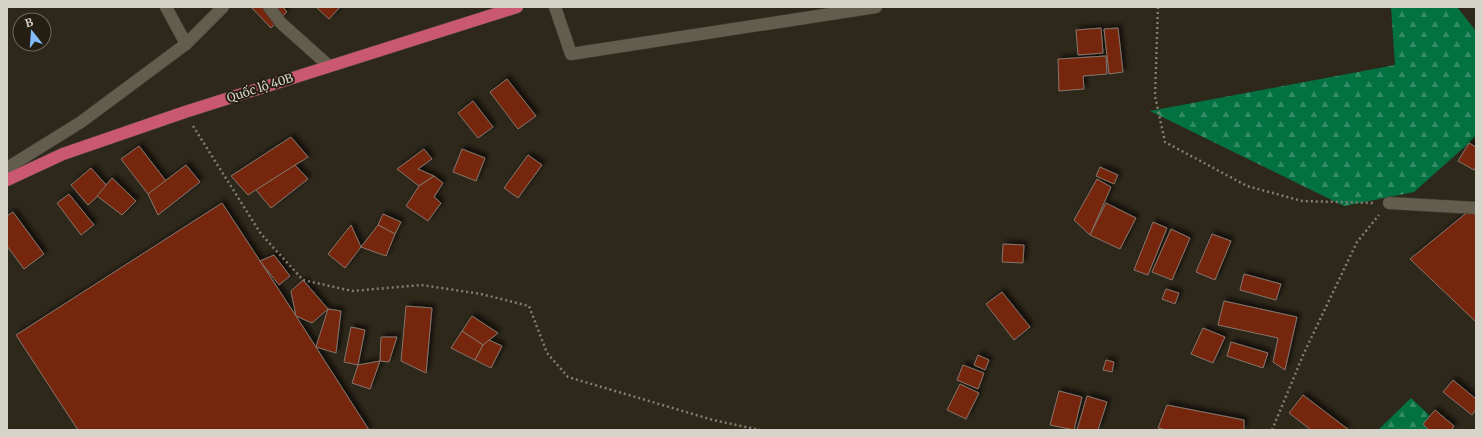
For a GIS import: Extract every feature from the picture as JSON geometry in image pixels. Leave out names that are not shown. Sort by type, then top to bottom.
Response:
[{"type":"highway","name":"Quốc lộ 40B","points":[[7,180],[63,154],[185,112],[517,7]]},
{"type":"street","points":[[166,7],[186,44]]},
{"type":"street","points":[[7,168],[81,122],[186,44],[223,7]]},
{"type":"street","points":[[269,7],[281,23],[329,66]]},
{"type":"street","points":[[555,7],[571,54],[876,7]]},
{"type":"street","points":[[1389,203],[1476,208]]},
{"type":"path","points":[[1158,7],[1155,96],[1165,142],[1247,186],[1302,201],[1389,203]]},
{"type":"path","points":[[185,112],[261,234],[303,280],[352,291],[421,285],[481,294],[530,306],[547,353],[568,378],[713,420],[760,430]]},
{"type":"path","points":[[1272,430],[1304,353],[1357,242],[1389,203]]},
{"type":"green space","points":[[1391,7],[1457,7],[1476,31],[1476,135],[1414,192],[1344,206],[1150,111],[1395,65]]},
{"type":"green space","points":[[1411,398],[1445,430],[1378,430]]},
{"type":"building","points":[[251,7],[283,7],[287,12],[271,28]]},
{"type":"building","points":[[316,7],[340,7],[329,19]]},
{"type":"building","points":[[1101,28],[1103,53],[1078,55],[1076,30]]},
{"type":"building","points":[[1118,28],[1123,72],[1109,74],[1104,29]]},
{"type":"building","points":[[1106,56],[1107,74],[1083,76],[1084,89],[1059,91],[1058,59]]},
{"type":"building","points":[[507,79],[536,116],[518,129],[490,92]]},
{"type":"building","points":[[473,101],[493,127],[478,138],[458,113]]},
{"type":"building","points":[[291,137],[308,157],[248,195],[231,176]]},
{"type":"building","points":[[1469,143],[1476,147],[1476,167],[1474,170],[1458,161]]},
{"type":"building","points":[[139,146],[166,181],[148,194],[121,159]]},
{"type":"building","points":[[424,149],[432,159],[418,169],[434,176],[419,186],[397,169]]},
{"type":"building","points":[[462,149],[485,158],[476,181],[453,172]]},
{"type":"building","points":[[528,155],[542,165],[518,198],[504,188]]},
{"type":"building","points":[[186,165],[200,182],[158,215],[148,194]]},
{"type":"building","points":[[295,165],[308,179],[271,208],[256,190]]},
{"type":"building","points":[[1100,167],[1118,175],[1114,184],[1096,176]]},
{"type":"building","points":[[91,168],[108,187],[88,205],[71,185]]},
{"type":"building","points":[[434,176],[443,183],[434,197],[441,203],[428,221],[406,206],[419,186]]},
{"type":"building","points":[[112,178],[136,201],[122,215],[97,196]]},
{"type":"building","points":[[1097,179],[1111,187],[1090,235],[1074,220]]},
{"type":"building","points":[[69,194],[94,225],[81,235],[57,203]]},
{"type":"building","points":[[222,203],[369,430],[78,430],[16,335]]},
{"type":"building","points":[[1106,203],[1136,218],[1120,249],[1090,235]]},
{"type":"building","points":[[1470,210],[1476,216],[1476,322],[1410,259]]},
{"type":"building","points":[[13,212],[44,254],[24,269],[7,246],[7,216]]},
{"type":"building","points":[[383,214],[401,222],[395,234],[378,225]]},
{"type":"building","points":[[1153,222],[1167,228],[1148,275],[1134,270]]},
{"type":"building","points":[[351,225],[361,247],[345,268],[328,254]]},
{"type":"building","points":[[378,225],[395,234],[386,256],[361,247]]},
{"type":"building","points":[[1171,229],[1190,238],[1172,280],[1152,272]]},
{"type":"building","points":[[1212,234],[1231,241],[1215,280],[1196,272]]},
{"type":"building","points":[[1003,244],[1024,245],[1023,263],[1002,262]]},
{"type":"building","points":[[274,255],[290,276],[279,285],[260,261]]},
{"type":"building","points":[[1244,274],[1281,284],[1276,300],[1240,290]]},
{"type":"building","points":[[303,280],[328,309],[312,323],[296,316],[291,291]]},
{"type":"building","points":[[1166,289],[1179,293],[1175,304],[1162,299]]},
{"type":"building","points":[[1002,292],[1030,327],[1014,340],[986,304]]},
{"type":"building","points":[[1224,301],[1297,317],[1285,370],[1273,362],[1278,338],[1218,325]]},
{"type":"building","points":[[406,306],[432,308],[426,373],[401,361]]},
{"type":"building","points":[[328,309],[341,311],[336,353],[316,347]]},
{"type":"building","points":[[472,316],[498,333],[483,345],[462,331]]},
{"type":"building","points":[[351,327],[365,330],[358,365],[344,362]]},
{"type":"building","points":[[1203,328],[1225,337],[1213,363],[1191,354]]},
{"type":"building","points":[[462,331],[483,345],[475,360],[451,348]]},
{"type":"building","points":[[381,337],[397,337],[389,362],[380,361]]},
{"type":"building","points":[[489,340],[502,346],[491,368],[475,360],[483,345]]},
{"type":"building","points":[[1231,342],[1268,353],[1263,368],[1227,356]]},
{"type":"building","points":[[978,355],[989,360],[985,370],[974,365]]},
{"type":"building","points":[[1106,360],[1114,362],[1112,372],[1103,370]]},
{"type":"building","points":[[380,361],[370,389],[352,383],[358,365]]},
{"type":"building","points":[[963,365],[984,373],[978,389],[957,380]]},
{"type":"building","points":[[1453,380],[1476,399],[1476,409],[1472,415],[1443,392]]},
{"type":"building","points":[[960,384],[979,393],[966,419],[947,410]]},
{"type":"building","points":[[1059,391],[1082,397],[1074,430],[1050,425]]},
{"type":"building","points":[[1303,395],[1349,430],[1311,430],[1289,413]]},
{"type":"building","points":[[1087,396],[1107,402],[1098,430],[1077,430]]},
{"type":"building","points":[[1167,405],[1244,420],[1244,430],[1167,430],[1158,428]]},
{"type":"building","points":[[1435,410],[1454,426],[1451,430],[1429,430],[1423,424]]}]
